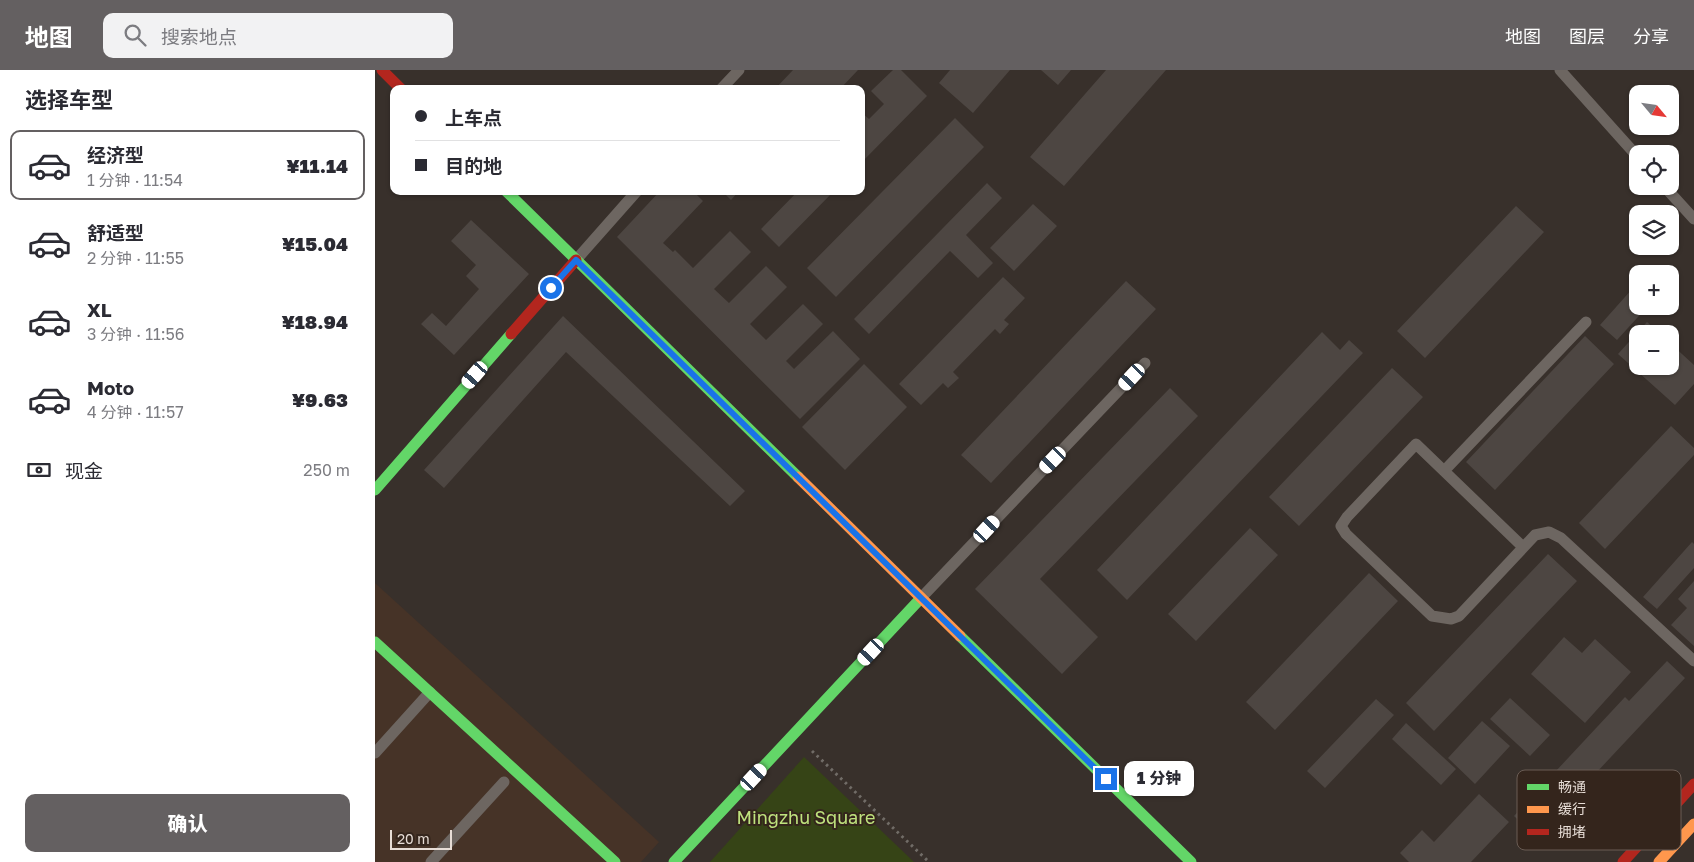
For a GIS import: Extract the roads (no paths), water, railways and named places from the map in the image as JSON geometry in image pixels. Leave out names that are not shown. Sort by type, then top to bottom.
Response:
[{"type":"street","points":[[382,70],[397,85]]},
{"type":"street","points":[[510,195],[1191,862]]},
{"type":"street","points":[[375,490],[576,260]]},
{"type":"street","points":[[674,862],[921,598]]},
{"type":"street","points":[[375,642],[615,862]]},
{"type":"street","points":[[1681,798],[1694,784]]},
{"type":"street","points":[[1681,838],[1694,824]]},
{"type":"street","points":[[1623,862],[1634,850]]},
{"type":"street","points":[[1659,862],[1670,850]]},
{"type":"lane","points":[[725,85],[739,70]]},
{"type":"lane","points":[[1560,70],[1629,147]]},
{"type":"lane","points":[[576,260],[633,195]]},
{"type":"lane","points":[[1672,195],[1694,219]]},
{"type":"lane","points":[[1443,471],[1586,322]]},
{"type":"lane","points":[[921,598],[1145,363]]},
{"type":"lane","points":[[1523,547],[1416,444],[1347,517],[1341,526],[1432,616],[1441,618],[1459,616],[1535,535],[1549,532],[1561,538],[1694,661]]},
{"type":"lane","points":[[375,754],[430,692]]},
{"type":"lane","points":[[431,862],[504,782]]},
{"type":"park label","name":"Mingzhu Square","points":[[806,818]]}]
